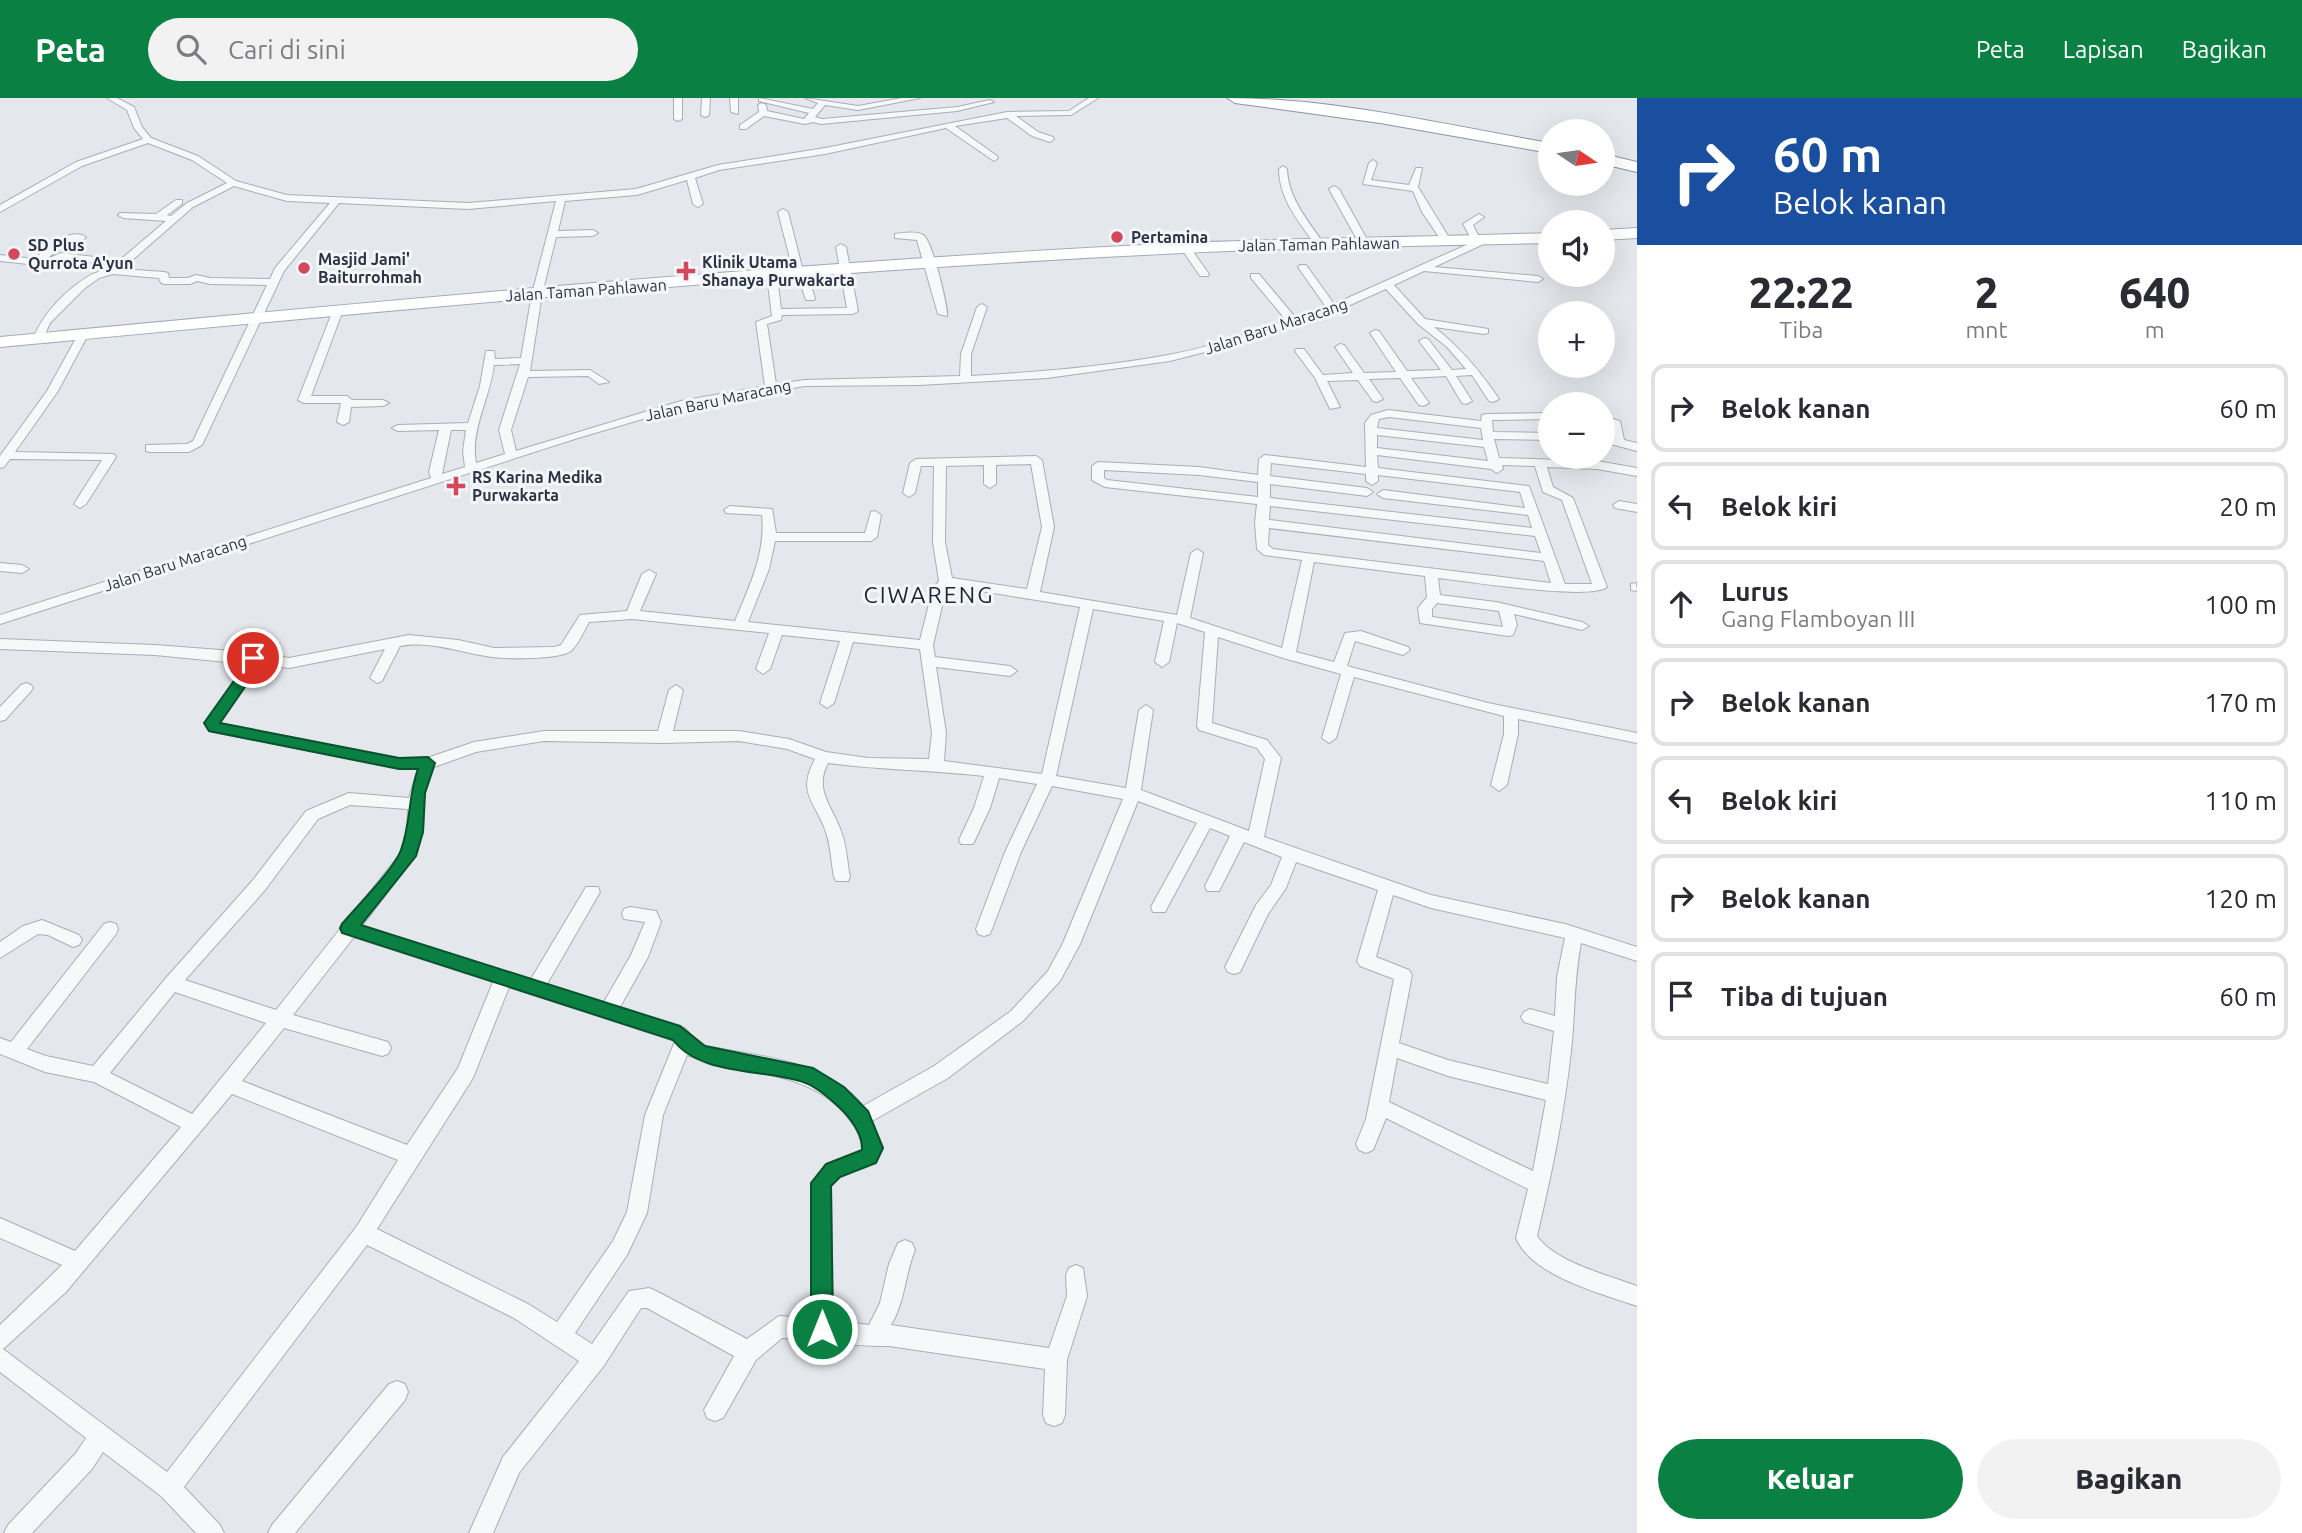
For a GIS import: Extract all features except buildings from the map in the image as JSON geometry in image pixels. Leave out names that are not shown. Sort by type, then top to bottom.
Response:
[{"type":"highway","points":[[1235,98],[1415,124],[1538,146]]},
{"type":"highway","points":[[1275,98],[1538,141]]},
{"type":"highway","points":[[1615,156],[1637,161]]},
{"type":"highway","points":[[1615,162],[1637,167]]},
{"type":"main road","points":[[1615,234],[1637,233]]},
{"type":"main road","name":"Jalan Taman Pahlawan","points":[[0,342],[254,317],[537,294],[1186,248],[1538,242]]},
{"type":"street","points":[[111,98],[131,108],[138,128],[148,140],[195,158],[233,183],[287,198],[455,207],[623,198],[690,175],[948,125],[1008,115],[1071,113],[1094,98]]},
{"type":"street","points":[[678,98],[678,119]]},
{"type":"street","points":[[705,116],[706,98]]},
{"type":"street","points":[[734,98],[735,112]]},
{"type":"street","points":[[811,98],[823,103],[916,98]]},
{"type":"street","points":[[1015,98],[1027,98]]},
{"type":"street","points":[[763,113],[762,99],[824,122],[940,111],[992,100],[1035,134],[1050,139]]},
{"type":"street","points":[[743,127],[763,113],[805,122],[823,103]]},
{"type":"street","points":[[948,125],[993,158]]},
{"type":"street","points":[[0,209],[23,192],[79,164],[148,140]]},
{"type":"street","points":[[1373,163],[1367,183],[1418,189],[1427,212],[1466,242]]},
{"type":"street","points":[[1283,169],[1282,179],[1288,193],[1319,244]]},
{"type":"street","points":[[1413,188],[1419,170]]},
{"type":"street","points":[[690,175],[698,204]]},
{"type":"street","points":[[158,216],[223,176]]},
{"type":"street","points":[[113,271],[174,218],[200,199],[233,183]]},
{"type":"street","points":[[1334,189],[1364,243]]},
{"type":"street","points":[[511,456],[505,429],[524,374],[537,294],[561,200]]},
{"type":"street","points":[[150,448],[196,445],[230,380],[254,317],[272,282],[288,258],[337,201]]},
{"type":"street","points":[[783,212],[810,298]]},
{"type":"street","points":[[123,215],[174,218]]},
{"type":"street","points":[[1466,242],[1468,224],[1479,217]]},
{"type":"street","points":[[553,234],[593,233]]},
{"type":"street","points":[[898,236],[921,237],[943,314]]},
{"type":"street","points":[[36,262],[65,239],[81,237]]},
{"type":"street","name":"Jalan Baru Maracang","points":[[0,620],[437,479],[662,410],[771,387],[805,383],[965,380],[1047,375],[1145,363],[1212,348],[1293,322],[1388,285],[1426,269],[1466,242]]},
{"type":"street","points":[[778,312],[853,311],[848,271],[841,247]]},
{"type":"street","points":[[1186,248],[1204,274]]},
{"type":"street","points":[[0,258],[50,262],[61,256],[122,264]]},
{"type":"street","points":[[1303,267],[1332,308]]},
{"type":"street","points":[[1426,269],[1538,279]]},
{"type":"street","points":[[39,337],[46,323],[81,286],[95,276],[113,271],[165,275],[165,281],[190,281],[196,278],[210,281],[272,282]]},
{"type":"street","points":[[771,387],[761,322],[776,319],[778,312],[772,276]]},
{"type":"street","points":[[1255,276],[1293,322]]},
{"type":"street","points":[[1388,285],[1422,322],[1451,345],[1475,372],[1493,399]]},
{"type":"street","points":[[965,380],[966,354],[982,307]]},
{"type":"street","points":[[338,310],[304,400],[345,398],[347,404],[343,422]]},
{"type":"street","points":[[1422,322],[1484,331]]},
{"type":"street","points":[[4,459],[52,391],[83,333]]},
{"type":"street","points":[[1375,333],[1405,373],[1423,403]]},
{"type":"street","points":[[1424,341],[1449,373],[1466,401]]},
{"type":"street","points":[[1340,347],[1377,399]]},
{"type":"street","points":[[1300,351],[1320,378],[1334,407]]},
{"type":"street","points":[[472,468],[468,456],[472,426],[482,398],[490,357],[526,361]]},
{"type":"street","points":[[1320,378],[1475,372]]},
{"type":"street","points":[[524,374],[590,373],[603,382]]},
{"type":"street","points":[[347,404],[383,403]]},
{"type":"street","points":[[1381,566],[1375,513],[1366,506],[1374,492],[1372,420],[1388,413],[1487,434]]},
{"type":"street","points":[[1499,486],[1485,419],[1489,416],[1538,416]]},
{"type":"street","points":[[1615,423],[1619,439],[1625,445],[1637,447]]},
{"type":"street","points":[[398,428],[472,426]]},
{"type":"street","points":[[437,479],[435,472],[446,427]]},
{"type":"street","points":[[1372,431],[1538,436]]},
{"type":"street","points":[[1615,439],[1619,439]]},
{"type":"street","points":[[1373,451],[1538,465]]},
{"type":"street","points":[[4,459],[110,457],[80,504]]},
{"type":"street","points":[[909,493],[914,464],[1034,458],[1038,463],[1048,527],[1033,593]]},
{"type":"street","points":[[1542,469],[1547,489],[1567,498],[1600,585],[1597,588],[1559,586],[1431,573],[1264,550],[1261,523],[1263,461],[1269,459],[1525,489],[1559,586]]},
{"type":"street","points":[[990,460],[990,484]]},
{"type":"street","points":[[940,462],[939,542],[946,582]]},
{"type":"street","points":[[1531,512],[1263,478],[1143,466],[1098,466],[1098,480],[1102,482],[1540,533]]},
{"type":"street","points":[[1615,469],[1637,472]]},
{"type":"street","points":[[1619,505],[1637,508]]},
{"type":"street","points":[[730,510],[768,512],[769,537],[741,624]]},
{"type":"street","points":[[769,537],[871,537],[875,515]]},
{"type":"street","points":[[1261,523],[1549,558]]},
{"type":"street","points":[[1162,662],[1197,553]]},
{"type":"street","points":[[1288,654],[1309,557]]},
{"type":"street","points":[[0,567],[22,569]]},
{"type":"street","points":[[1431,573],[1434,598],[1425,608],[1424,618],[1428,622],[1508,632],[1510,625],[1505,608]]},
{"type":"street","points":[[632,615],[649,574]]},
{"type":"street","points":[[946,582],[1033,593],[1087,605],[1177,619],[1288,654],[1511,712],[1637,738]]},
{"type":"street","points":[[936,765],[939,733],[926,645],[940,588],[946,582]]},
{"type":"street","points":[[1434,598],[1505,608],[1582,626]]},
{"type":"street","points":[[984,929],[1013,852],[1046,781],[1057,747],[1087,605]]},
{"type":"street","points":[[0,644],[258,658],[289,663],[345,654],[396,641],[428,640],[494,653],[555,652],[566,648],[585,618],[632,615],[741,624],[926,645]]},
{"type":"street","points":[[1212,628],[1205,726],[1262,744],[1273,758],[1248,837],[1213,886]]},
{"type":"street","points":[[763,669],[777,629]]},
{"type":"street","points":[[1329,738],[1350,636],[1361,636],[1403,650]]},
{"type":"street","points":[[827,702],[848,637]]},
{"type":"street","points":[[377,678],[396,641]]},
{"type":"street","points":[[258,658],[212,723],[214,727],[399,763],[428,763],[474,747],[544,736],[739,736],[789,744],[824,757],[868,763],[936,765],[1133,794],[1291,854],[1431,901],[1565,931],[1637,954]]},
{"type":"street","points":[[928,662],[1010,671]]},
{"type":"street","points":[[0,716],[26,688]]},
{"type":"street","points":[[664,738],[676,690]]},
{"type":"street","points":[[861,1117],[941,1072],[1017,1016],[1048,984],[1071,944],[1133,794],[1146,710]]},
{"type":"street","points":[[1499,785],[1511,734],[1511,712]]},
{"type":"street","points":[[824,757],[813,773],[813,794],[837,844],[836,857],[842,877]]},
{"type":"street","points":[[0,1340],[36,1309],[229,1084],[348,928],[407,856],[415,832],[417,793],[428,763]]},
{"type":"street","points":[[967,840],[982,808],[993,772]]},
{"type":"street","points":[[97,1075],[172,982],[260,885],[312,815],[349,799],[417,804]]},
{"type":"street","points":[[1159,907],[1207,820]]},
{"type":"street","points":[[1234,967],[1262,910],[1278,888],[1291,854]]},
{"type":"street","points":[[1366,1144],[1379,1106],[1403,975],[1366,961],[1387,887]]},
{"type":"street","points":[[536,987],[592,892]]},
{"type":"street","points":[[607,1013],[639,957],[653,922],[650,916],[630,914]]},
{"type":"street","points":[[0,951],[38,926],[48,926],[73,940]]},
{"type":"street","points":[[348,928],[504,976],[607,1013],[680,1034],[683,1042],[705,1054],[806,1074],[837,1093],[861,1117],[873,1148],[869,1156],[833,1170],[821,1183],[822,1329]]},
{"type":"street","points":[[110,929],[7,1049],[45,1064],[97,1075],[194,1124]]},
{"type":"street","points":[[1574,936],[1550,1140],[1537,1183],[1526,1238],[1528,1246],[1553,1262],[1637,1296]]},
{"type":"street","points":[[169,1488],[365,1233],[466,1072],[504,976]]},
{"type":"street","points":[[172,982],[219,1001],[382,1048]]},
{"type":"street","points":[[1530,1017],[1562,1026]]},
{"type":"street","points":[[561,1335],[620,1248],[637,1213],[654,1115],[683,1042]]},
{"type":"street","points":[[1391,1048],[1448,1068],[1557,1095]]},
{"type":"street","points":[[229,1084],[411,1156]]},
{"type":"street","points":[[1379,1106],[1537,1183]]},
{"type":"street","points":[[0,1228],[78,1262]]},
{"type":"street","points":[[365,1233],[521,1311],[595,1359]]},
{"type":"street","points":[[877,1335],[880,1319],[891,1304],[896,1266],[905,1250]]},
{"type":"street","points":[[1054,1415],[1056,1360],[1078,1291],[1076,1275]]},
{"type":"street","points":[[481,1533],[511,1465],[595,1359],[632,1302],[643,1296],[748,1352]]},
{"type":"street","points":[[715,1410],[748,1352],[779,1327],[877,1335],[1056,1360]]},
{"type":"street","points":[[0,1359],[169,1488],[212,1533]]},
{"type":"street","points":[[280,1533],[397,1392]]},
{"type":"street","points":[[16,1533],[84,1461],[101,1435]]},
{"type":"place","name":"Pertamina","points":[[1117,237]]},
{"type":"place","name":"SD Plus Qurrota A'yun","points":[[14,254]]},
{"type":"place","name":"Masjid Jami' Baiturrohmah","points":[[304,268]]},
{"type":"place","name":"Klinik Utama Shanaya Purwakarta","points":[[686,271]]},
{"type":"place","name":"RS Karina Medika Purwakarta","points":[[456,486]]},
{"type":"district","name":"CIWARENG","points":[[929,594]]},
{"type":"route","points":[[253,658],[258,658],[212,723],[214,727],[399,763],[428,763],[417,793],[415,832],[407,856],[348,928],[504,976],[607,1013],[680,1034],[683,1042],[691,1049],[705,1054],[806,1074],[837,1093],[861,1117],[873,1148],[869,1156],[833,1170],[821,1183],[822,1329]]}]
